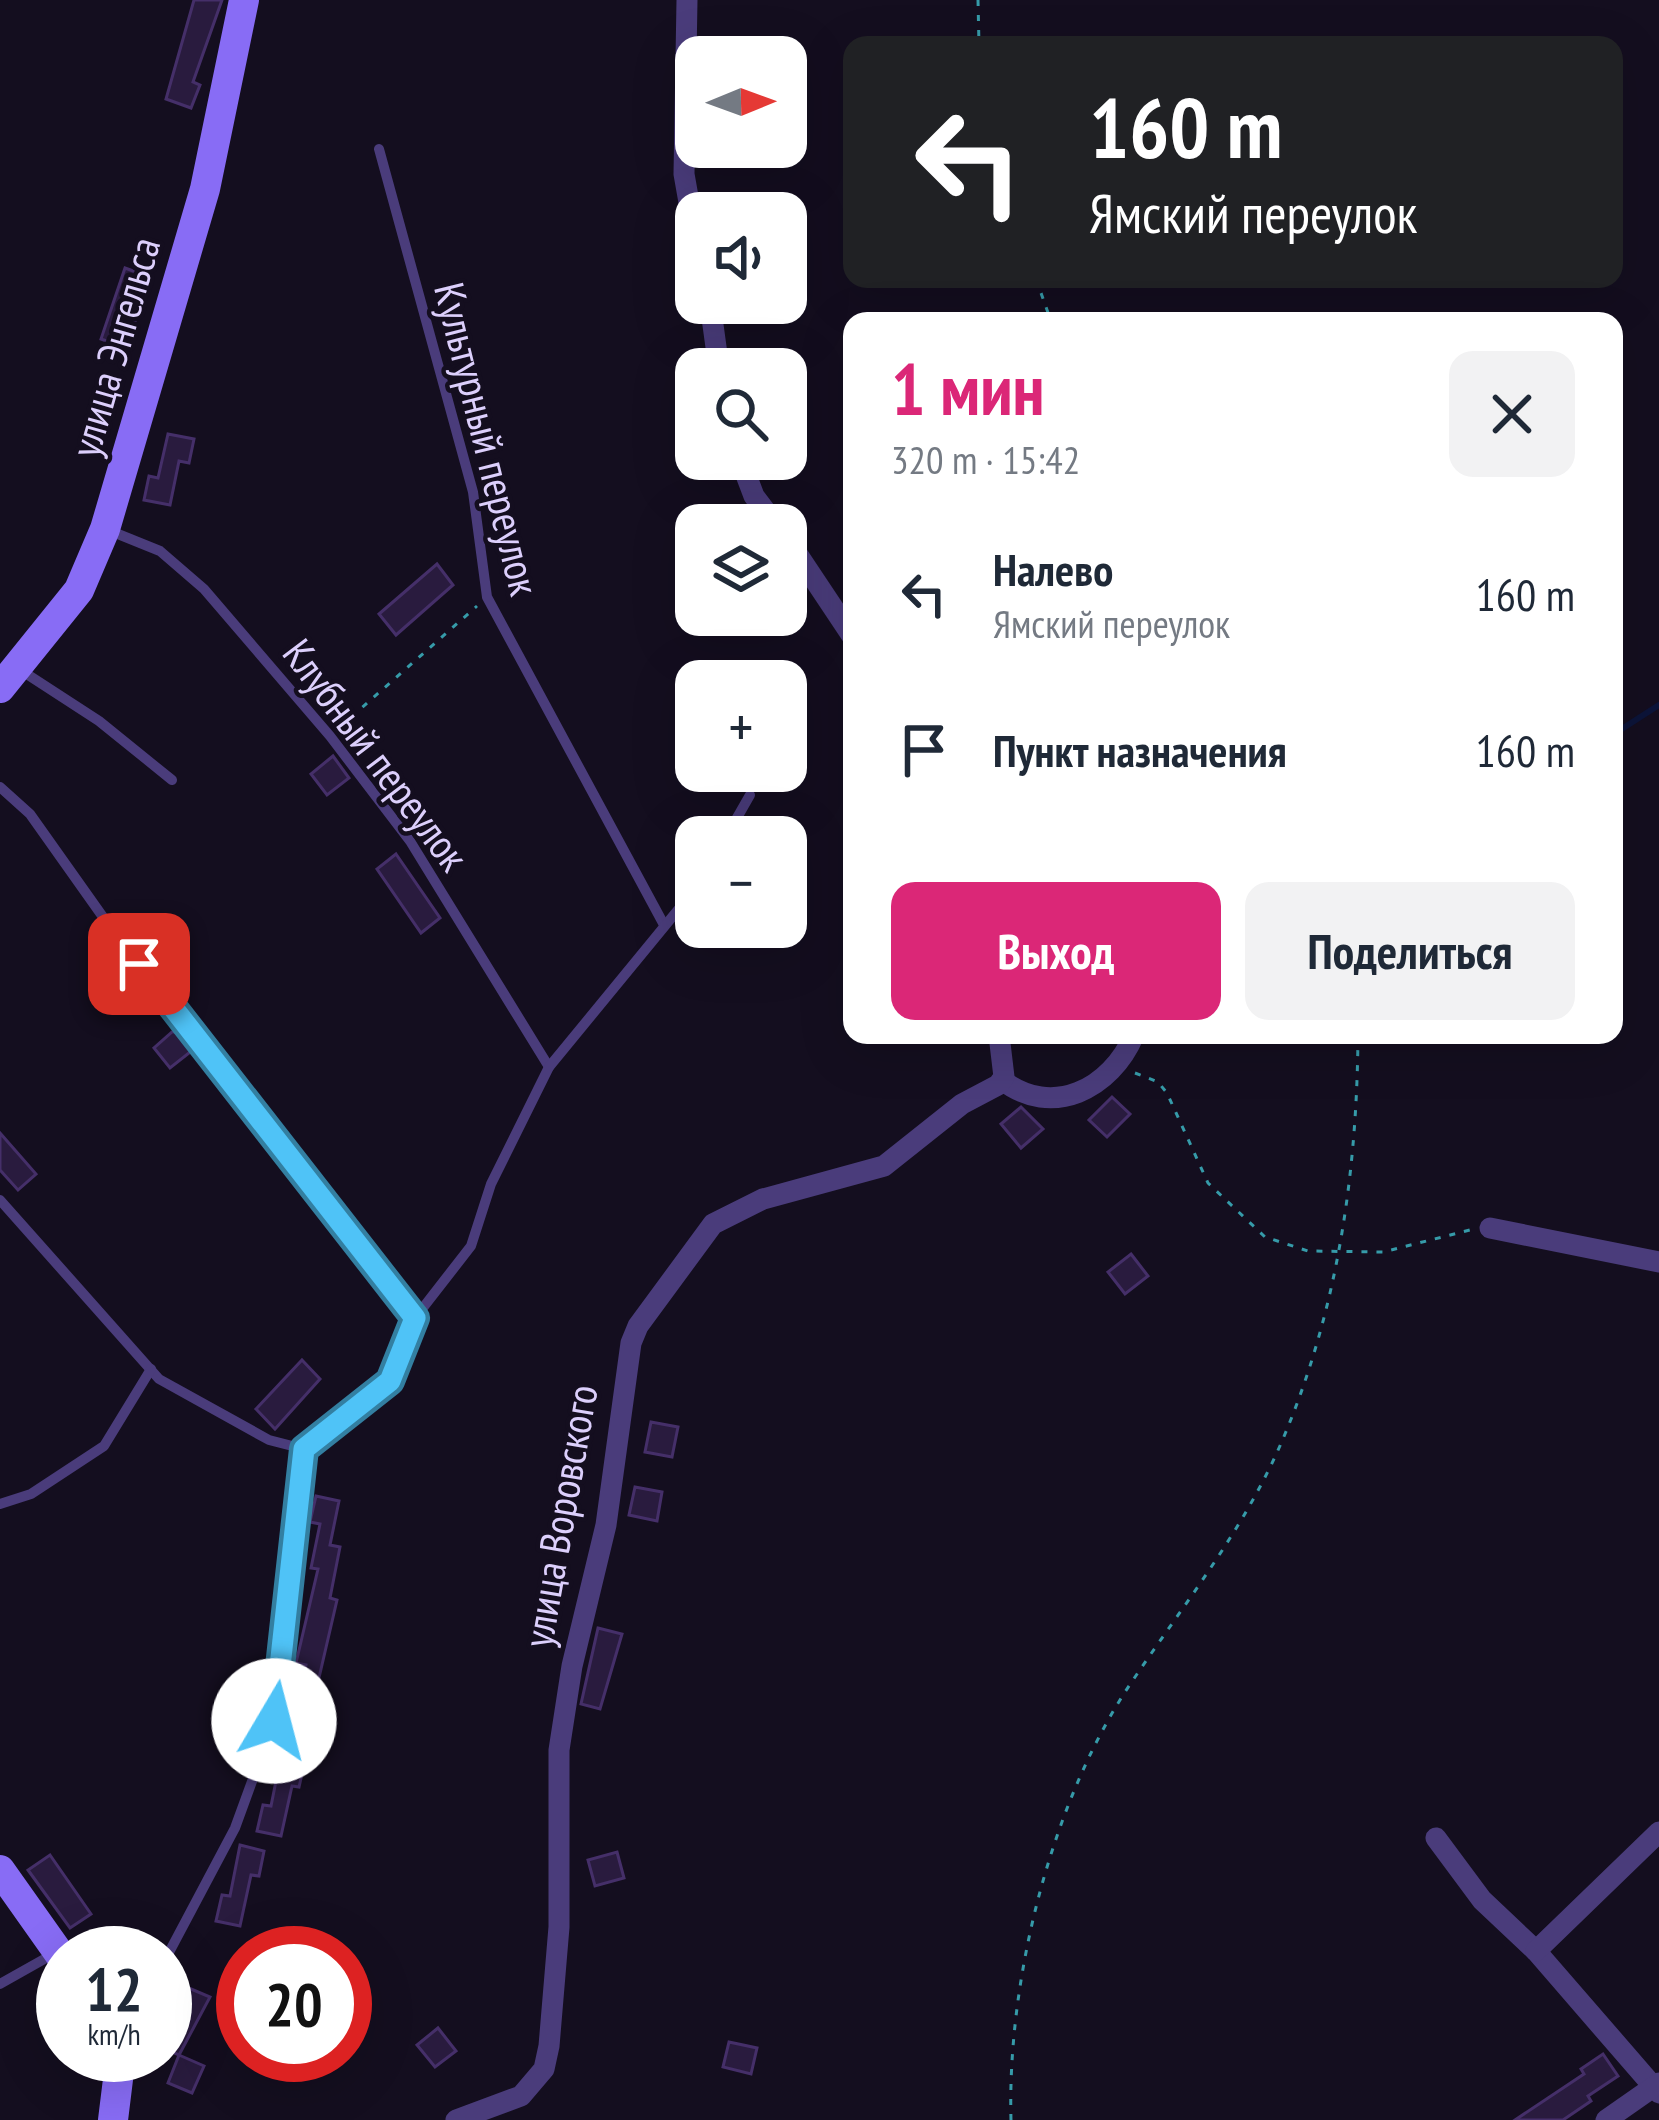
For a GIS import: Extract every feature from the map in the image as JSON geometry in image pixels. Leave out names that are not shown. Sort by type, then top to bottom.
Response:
[{"type":"street","name":"улица Энгельса","points":[[10,679],[79,590],[105,529],[205,189],[244,0]]},
{"type":"street","points":[[687,0],[687,192]]},
{"type":"street","points":[[807,568],[843,622]]},
{"type":"street","points":[[1000,1044],[1002,1080],[1021,1095],[1041,1100],[1094,1087],[1118,1067],[1130,1044]]},
{"type":"street","name":"улица Воровского","points":[[456,2120],[521,2096],[544,2069],[560,1927],[559,1750],[572,1666],[605,1525],[631,1343],[638,1326],[713,1223],[763,1199],[884,1166],[1002,1080]]},
{"type":"street","points":[[1490,1228],[1659,1262]]},
{"type":"street","points":[[1536,1951],[1659,1832]]},
{"type":"street","points":[[1436,1838],[1482,1900],[1536,1951],[1657,2088],[1606,2120]]},
{"type":"street","points":[[0,1870],[39,1926]]},
{"type":"street","points":[[113,2120],[118,2082]]},
{"type":"lane","name":"Культурный переулок","points":[[380,149],[473,492],[487,597],[663,923]]},
{"type":"lane","name":"Клубный переулок","points":[[105,529],[160,551],[204,589],[330,736],[410,841],[549,1066]]},
{"type":"lane","points":[[10,679],[99,721],[172,780]]},
{"type":"lane","points":[[0,787],[30,814],[103,917],[415,1318]]},
{"type":"lane","points":[[738,816],[750,795]]},
{"type":"lane","points":[[183,1926],[235,1828],[274,1721],[304,1449],[390,1381],[415,1318],[471,1246],[491,1184],[549,1066],[675,910]]},
{"type":"lane","points":[[0,1200],[151,1369],[268,1440],[304,1449]]},
{"type":"lane","points":[[0,1504],[31,1494],[104,1446],[151,1369]]},
{"type":"lane","points":[[0,1984],[36,1967]]},
{"type":"path","points":[[977,0],[979,36]]},
{"type":"path","points":[[330,736],[487,597]]},
{"type":"path","points":[[1011,2120],[1017,2000],[1068,1811],[1123,1696],[1235,1530],[1284,1436],[1319,1343],[1340,1251],[1358,1096],[1358,1044]]},
{"type":"path","points":[[1118,1067],[1158,1082],[1177,1108],[1208,1183],[1254,1228],[1293,1247],[1400,1251],[1449,1233],[1490,1228]]},
{"type":"building","points":[[194,0],[222,0],[193,82],[200,85],[191,108],[166,99]]},
{"type":"building","points":[[125,268],[150,277],[126,348],[101,339]]},
{"type":"building","points":[[168,434],[194,439],[189,463],[179,461],[170,505],[144,500],[149,476],[158,478]]},
{"type":"building","points":[[437,564],[453,585],[396,635],[379,614]]},
{"type":"building","points":[[333,756],[349,778],[327,795],[311,774]]},
{"type":"building","points":[[396,854],[440,918],[421,933],[377,869]]},
{"type":"building","points":[[172,1032],[180,1032],[194,1049],[170,1068],[154,1048]]},
{"type":"building","points":[[1112,1097],[1130,1114],[1107,1137],[1089,1120]]},
{"type":"building","points":[[1021,1107],[1043,1129],[1021,1148],[1001,1124]]},
{"type":"building","points":[[0,1133],[36,1174],[18,1190],[0,1170]]},
{"type":"building","points":[[1131,1254],[1148,1276],[1125,1294],[1108,1272]]},
{"type":"building","points":[[302,1360],[320,1379],[275,1429],[256,1409]]},
{"type":"building","points":[[651,1422],[678,1427],[672,1457],[645,1452]]},
{"type":"building","points":[[635,1487],[662,1492],[657,1521],[629,1515]]},
{"type":"building","points":[[316,1496],[339,1501],[330,1545],[340,1547],[330,1598],[337,1600],[315,1695],[325,1697],[319,1723],[295,1718],[306,1665],[296,1663],[318,1569],[311,1568],[320,1524],[310,1522]]},
{"type":"building","points":[[598,1628],[622,1634],[600,1709],[581,1704]]},
{"type":"building","points":[[281,1756],[305,1761],[299,1787],[292,1786],[281,1836],[257,1831],[263,1805],[271,1806]]},
{"type":"building","points":[[240,1845],[264,1851],[259,1876],[251,1875],[240,1926],[216,1921],[222,1895],[230,1896]]},
{"type":"building","points":[[617,1852],[624,1878],[595,1886],[588,1860]]},
{"type":"building","points":[[50,1855],[91,1914],[69,1926],[28,1870]]},
{"type":"building","points":[[192,1989],[210,1997],[192,2031]]},
{"type":"building","points":[[438,2028],[456,2051],[435,2067],[417,2045]]},
{"type":"building","points":[[729,2042],[757,2048],[751,2074],[723,2067]]},
{"type":"building","points":[[1603,2054],[1618,2076],[1588,2096],[1591,2101],[1563,2120],[1515,2120],[1584,2074],[1581,2069]]},
{"type":"building","points":[[192,2061],[204,2066],[192,2093],[168,2083],[192,2082]]},
{"type":"waterway","points":[[1623,728],[1659,705]]},
{"type":"route","points":[[139,964],[415,1318],[390,1381],[304,1449],[291,1602],[274,1721]]}]
